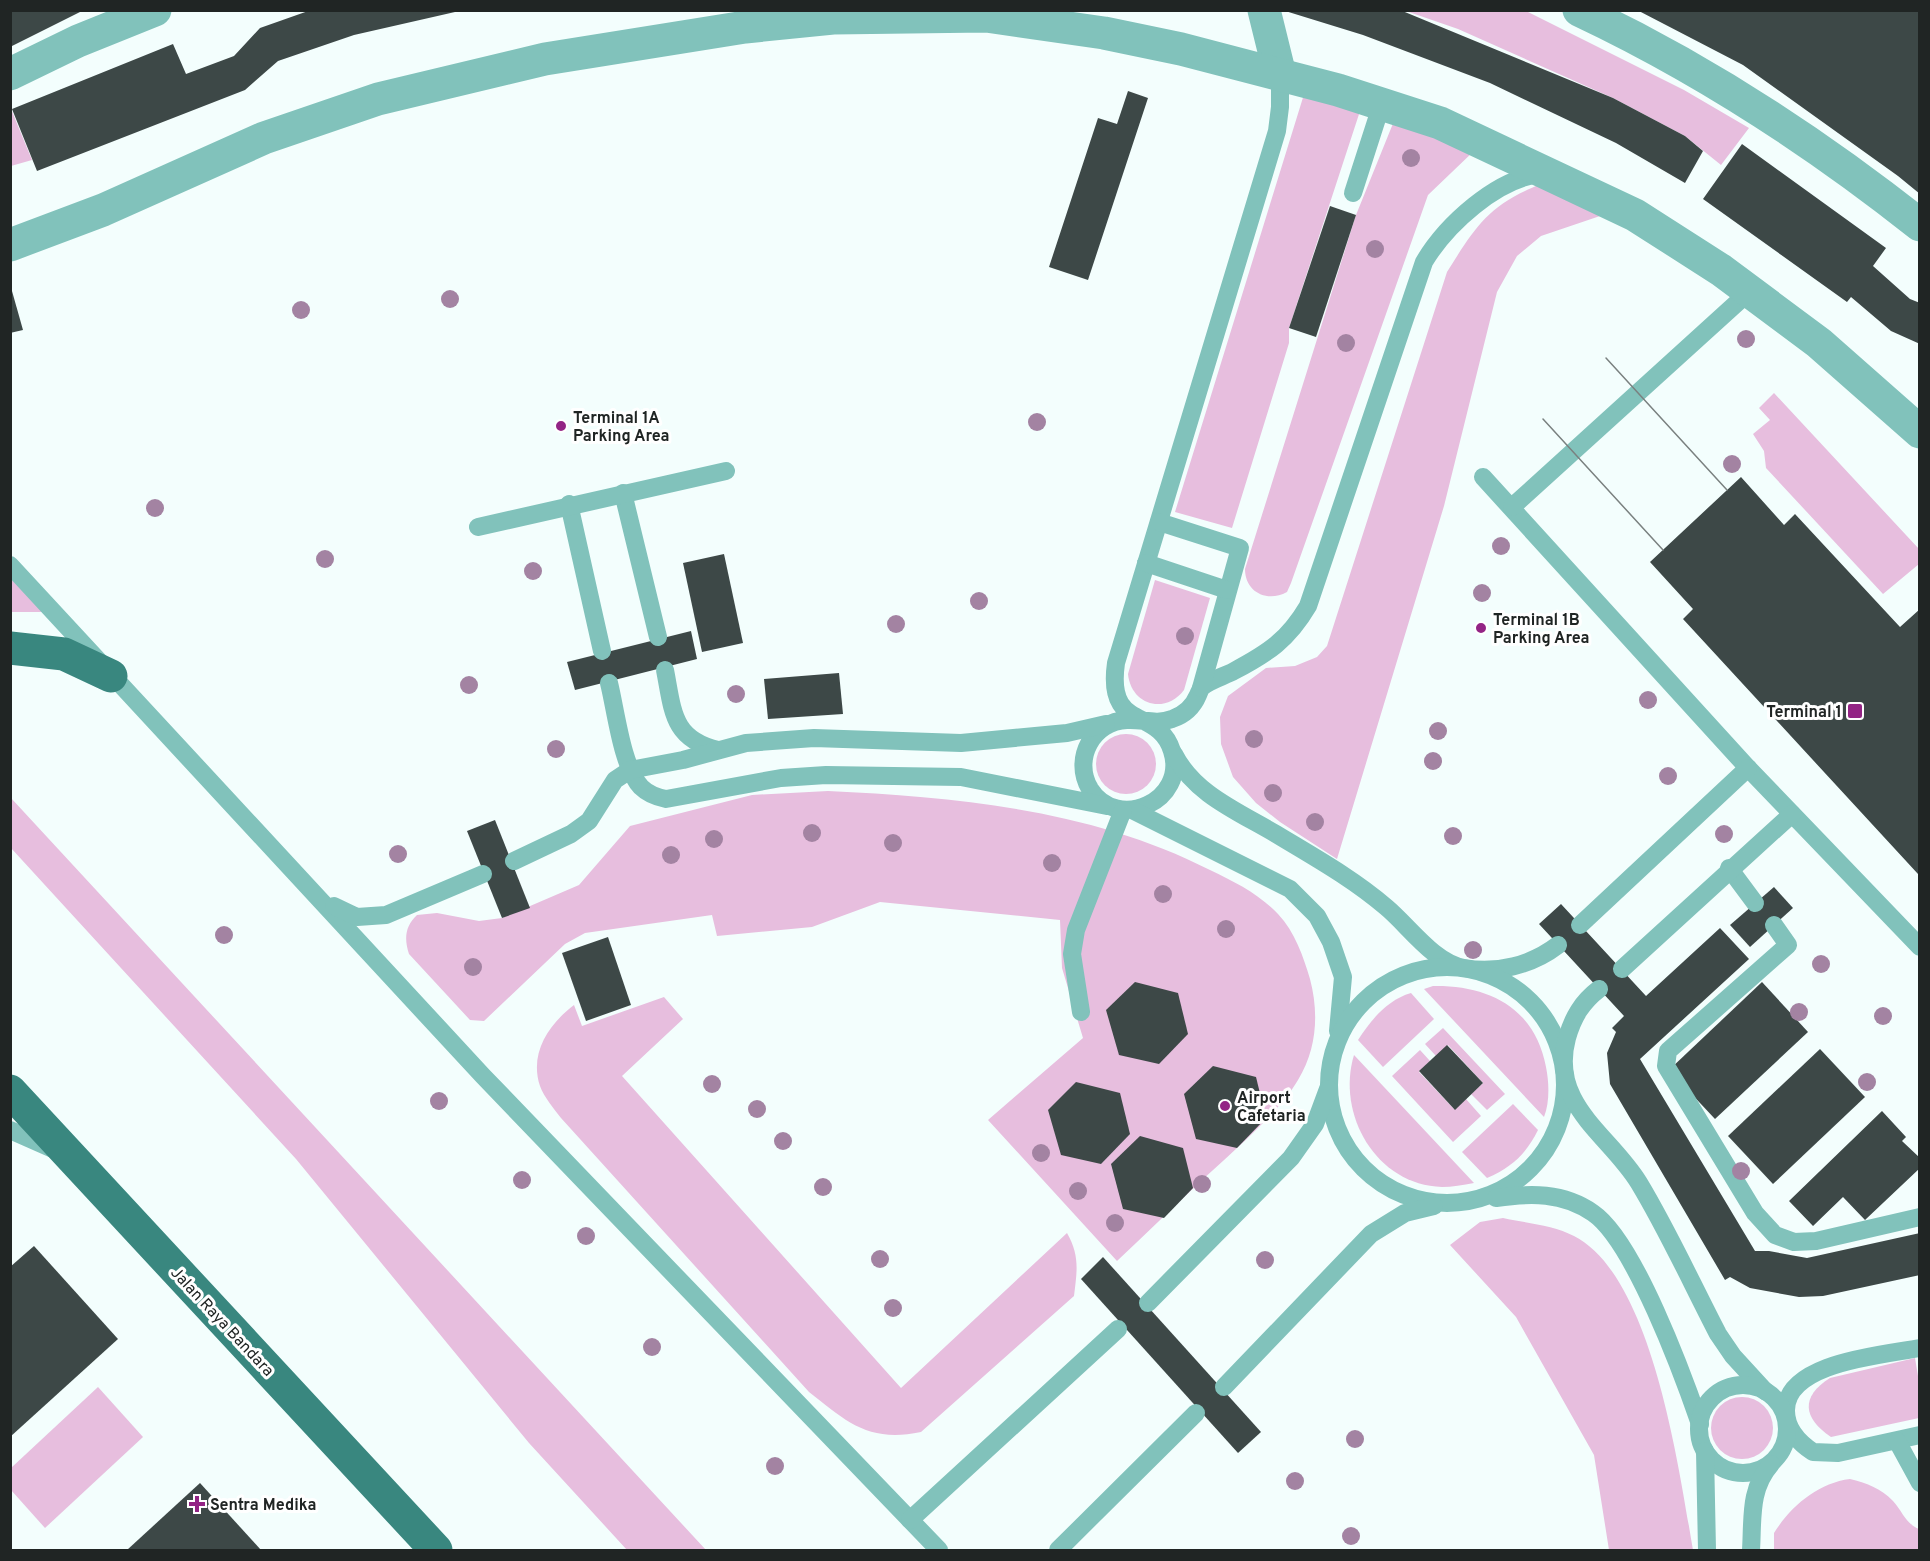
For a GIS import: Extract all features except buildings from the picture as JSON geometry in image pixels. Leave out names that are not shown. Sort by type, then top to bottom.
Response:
[{"type":"main road","points":[[10,648],[64,654],[111,676]]},
{"type":"main road","name":"Jalan Raya Bandara","points":[[10,1091],[436,1551]]},
{"type":"street","points":[[10,74],[78,41],[155,10]]},
{"type":"street","points":[[1264,10],[1280,75]]},
{"type":"street","points":[[1579,10],[1652,44],[1751,104],[1851,171],[1920,225]]},
{"type":"street","points":[[10,244],[104,210],[264,138],[378,99],[545,59],[745,27],[833,18],[986,16],[1104,33],[1280,75],[1382,103],[1440,123],[1635,215],[1750,291],[1827,350],[1920,432]]},
{"type":"lane","points":[[1280,75],[1277,130],[1116,663],[1113,685],[1124,708],[1157,729],[1181,767],[1205,791],[1361,886],[1428,946],[1463,968],[1501,980],[1533,1003],[1555,1037],[1571,1094],[1593,1130],[1638,1182],[1718,1334],[1766,1392]]},
{"type":"lane","points":[[1353,194],[1382,103]]},
{"type":"lane","points":[[1201,688],[1283,642],[1308,606],[1424,262],[1437,240],[1455,222],[1508,182],[1526,175],[1549,173]]},
{"type":"lane","points":[[1512,507],[1750,291]]},
{"type":"lane","points":[[478,527],[569,504],[726,471]]},
{"type":"lane","points":[[1483,477],[1748,768],[1920,947]]},
{"type":"lane","points":[[623,493],[658,637]]},
{"type":"lane","points":[[569,504],[602,651]]},
{"type":"lane","points":[[514,861],[571,834],[589,821],[615,780],[630,770],[746,743],[814,738],[960,743],[1067,733],[1119,720],[1146,723],[1164,721],[1181,715],[1190,708],[1201,688],[1240,548],[1159,522]]},
{"type":"lane","points":[[1146,563],[1227,590]]},
{"type":"lane","points":[[10,565],[111,676],[322,899],[491,1085],[939,1551]]},
{"type":"lane","points":[[665,670],[674,716],[681,729],[689,739],[700,746],[719,750]]},
{"type":"lane","points":[[609,683],[630,770],[643,789],[653,796],[666,799],[781,778],[826,775],[962,777],[1123,809],[1148,807],[1167,789],[1174,763],[1172,750]]},
{"type":"lane","points":[[1119,720],[1106,725],[1094,734],[1083,761],[1084,775],[1090,789],[1099,800],[1123,809],[1290,890],[1317,916],[1331,942],[1343,977],[1336,1045],[1329,1081],[1316,1124],[1306,1140],[1148,1303]]},
{"type":"lane","points":[[1580,925],[1748,768]]},
{"type":"lane","points":[[1081,1012],[1072,954],[1076,930],[1123,809]]},
{"type":"lane","points":[[1622,969],[1729,868],[1792,814]]},
{"type":"lane","points":[[1729,868],[1755,903]]},
{"type":"lane","points":[[322,899],[357,917],[370,918],[386,915],[483,874]]},
{"type":"lane","points":[[1774,926],[1788,945],[1668,1051],[1666,1066],[1755,1213],[1775,1236],[1794,1242],[1816,1241],[1920,1217]]},
{"type":"lane","points":[[1336,1045],[1356,1010],[1386,984],[1423,969],[1511,968],[1536,960],[1558,945]]},
{"type":"lane","points":[[1482,1199],[1517,1182],[1545,1152],[1562,1115],[1565,1046],[1572,1021],[1587,998],[1599,989]]},
{"type":"lane","points":[[1329,1081],[1334,1118],[1350,1152],[1363,1167],[1375,1179],[1408,1197],[1444,1204]]},
{"type":"lane","points":[[10,1130],[52,1148],[93,1181]]},
{"type":"lane","points":[[1224,1387],[1371,1234],[1405,1213],[1444,1204],[1529,1194],[1561,1197],[1593,1213],[1610,1227],[1634,1268],[1681,1370],[1700,1424]]},
{"type":"lane","points":[[910,1520],[1119,1329]]},
{"type":"lane","points":[[1751,1551],[1755,1490],[1760,1476],[1776,1458],[1785,1440],[1788,1397],[1794,1386],[1816,1371],[1920,1348]]},
{"type":"lane","points":[[1707,1551],[1705,1451],[1700,1438],[1700,1424],[1703,1410],[1712,1398],[1724,1389],[1738,1385],[1753,1385],[1776,1399],[1796,1438],[1813,1452],[1838,1453],[1920,1435]]},
{"type":"lane","points":[[1058,1551],[1196,1413]]},
{"type":"lane","points":[[1896,1441],[1920,1483]]},
{"type":"lane","points":[[1705,1451],[1726,1469],[1739,1472],[1753,1472],[1766,1467],[1776,1458]]},
{"type":"shaded area","points":[[1406,11],[1526,11],[1684,90],[1749,128],[1721,165],[1685,136],[1613,98],[1458,29]]},
{"type":"shaded area","points":[[1305,91],[1362,105],[1289,328],[1289,343],[1232,528],[1175,512]]},
{"type":"shaded area","points":[[10,109],[32,160],[11,166]]},
{"type":"shaded area","points":[[1394,121],[1475,150],[1428,195],[1291,583],[1287,592],[1265,596],[1249,584],[1245,569],[1356,215]]},
{"type":"shaded area","points":[[1541,184],[1603,215],[1541,236],[1517,256],[1497,292],[1444,506],[1337,859],[1280,822],[1256,803],[1233,777],[1221,744],[1220,717],[1228,696],[1266,668],[1295,666],[1317,657],[1327,646],[1447,272],[1466,242],[1485,219],[1508,200]]},
{"type":"shaded area","points":[[1774,393],[1919,549],[1919,564],[1883,594],[1766,468],[1764,451],[1753,434],[1770,420],[1759,408]]},
{"type":"shaded area","points":[[10,571],[48,612],[11,612]]},
{"type":"shaded area","points":[[1155,580],[1210,598],[1184,690],[1176,698],[1159,704],[1150,703],[1135,693],[1130,685],[1128,674]]},
{"type":"shaded area","points":[[1120,734],[1132,734],[1143,739],[1151,747],[1156,764],[1154,776],[1143,789],[1132,794],[1120,794],[1109,789],[1101,781],[1096,770],[1096,758],[1101,747],[1109,739]]},
{"type":"shaded area","points":[[828,791],[926,797],[1024,810],[1119,833],[1165,850],[1246,889],[1271,907],[1289,929],[1298,945],[1310,979],[1315,1005],[1313,1043],[1298,1080],[1252,1134],[1117,1261],[988,1120],[1083,1038],[1062,968],[1060,920],[880,902],[812,927],[717,936],[712,915],[585,933],[565,944],[484,1021],[470,1020],[409,954],[406,943],[407,933],[417,915],[437,913],[479,921],[502,918],[579,885],[630,826],[752,795]]},
{"type":"shaded area","points":[[11,798],[706,1550],[627,1550],[529,1443],[296,1159],[11,848]]},
{"type":"shaded area","points":[[1433,986],[1473,990],[1490,996],[1506,1004],[1520,1015],[1532,1029],[1540,1047],[1548,1079],[1544,1117],[1424,989]]},
{"type":"shaded area","points":[[1411,993],[1434,1019],[1383,1067],[1358,1040],[1380,1012],[1394,1000]]},
{"type":"shaded area","points":[[664,997],[683,1019],[622,1076],[901,1388],[1067,1233],[1076,1256],[1074,1296],[921,1432],[887,1435],[847,1421],[809,1392],[561,1118],[540,1086],[537,1074],[539,1051],[549,1030],[574,1005],[582,1026]]},
{"type":"shaded area","points":[[1443,1028],[1505,1094],[1487,1110],[1471,1094],[1483,1083],[1448,1045],[1436,1056],[1425,1044]]},
{"type":"shaded area","points":[[1420,1050],[1430,1061],[1419,1072],[1454,1109],[1466,1099],[1481,1116],[1453,1142],[1392,1076]]},
{"type":"shaded area","points":[[1354,1055],[1474,1183],[1442,1187],[1419,1183],[1398,1174],[1380,1160],[1367,1142],[1357,1122],[1351,1100],[1350,1078]]},
{"type":"shaded area","points":[[1513,1104],[1538,1130],[1517,1159],[1487,1178],[1462,1152]]},
{"type":"shaded area","points":[[1503,1218],[1549,1227],[1574,1236],[1601,1258],[1624,1291],[1643,1332],[1658,1378],[1680,1473],[1693,1550],[1609,1550],[1594,1455],[1516,1317],[1450,1245],[1480,1222]]},
{"type":"shaded area","points":[[1915,1358],[1919,1382],[1919,1418],[1831,1437],[1810,1415],[1810,1400],[1820,1385],[1830,1378]]},
{"type":"shaded area","points":[[98,1387],[143,1437],[45,1528],[11,1490],[11,1468]]},
{"type":"shaded area","points":[[1736,1397],[1748,1397],[1764,1406],[1771,1416],[1773,1428],[1771,1440],[1764,1450],[1748,1459],[1736,1459],[1725,1454],[1716,1445],[1711,1434],[1711,1422],[1716,1411],[1725,1402]]},
{"type":"shaded area","points":[[1850,1479],[1873,1487],[1893,1501],[1907,1520],[1919,1529],[1919,1550],[1774,1550],[1774,1533],[1797,1505],[1827,1485]]},
{"type":"tram line","points":[[1606,358],[1727,490]]},
{"type":"tram line","points":[[1543,419],[1663,550]]},
{"type":"place","name":"Terminal 1A Parking Area","points":[[561,426]]},
{"type":"place","name":"Terminal 1B Parking Area","points":[[1481,628]]},
{"type":"place","name":"Terminal 1","points":[[1855,711]]},
{"type":"place","name":"Airport Cafetaria","points":[[1225,1106]]},
{"type":"place","name":"Sentra Medika","points":[[197,1504]]}]
